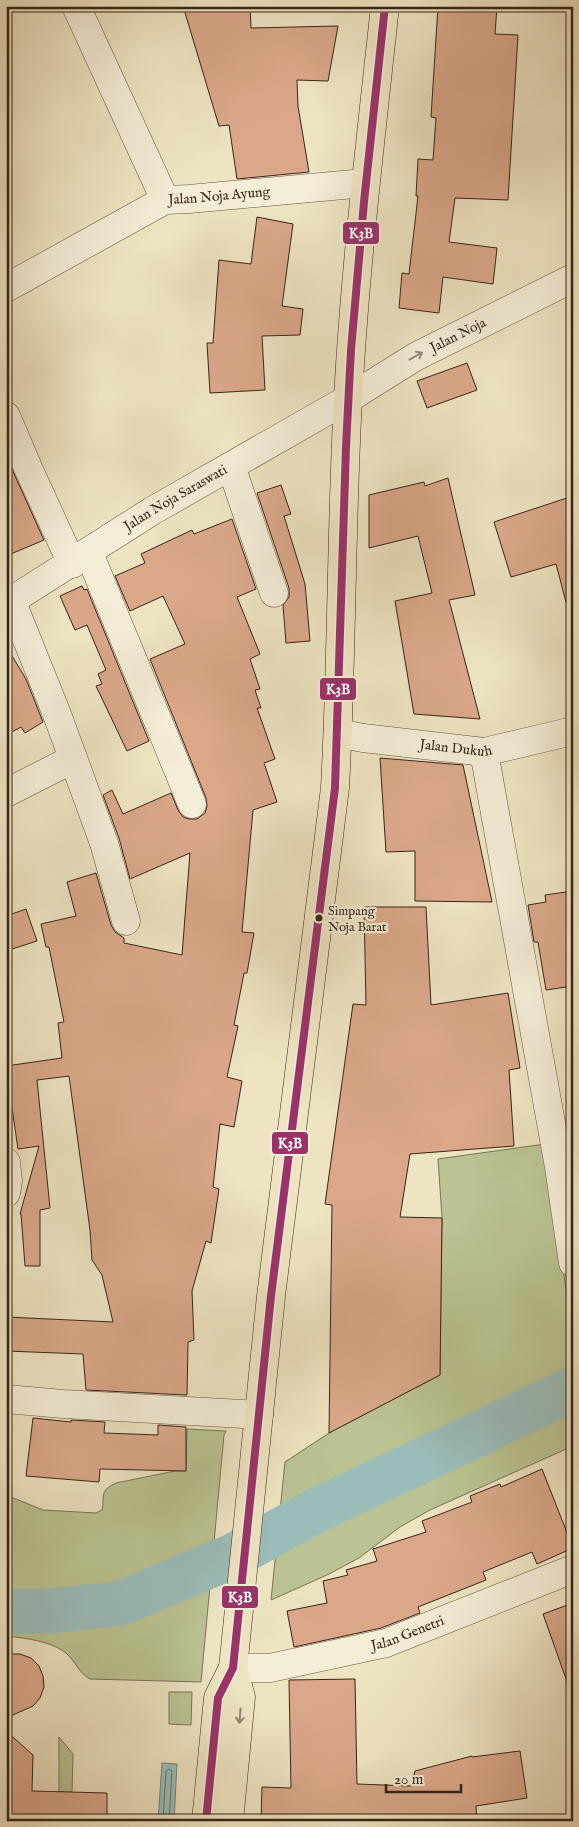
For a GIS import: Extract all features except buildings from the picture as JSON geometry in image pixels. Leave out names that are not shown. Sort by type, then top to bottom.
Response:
[{"type":"highway","points":[[206,1821],[218,1698],[233,1668],[271,1296],[335,788],[343,516],[353,311],[385,6]]},
{"type":"highway","points":[[229,1821],[241,1697],[233,1668]]},
{"type":"street","points":[[76,6],[165,200]]},
{"type":"street","name":"Jalan Noja Ayung","points":[[6,288],[165,200],[365,184]]},
{"type":"street","name":"Jalan Noja","points":[[348,399],[415,356],[573,278]]},
{"type":"street","name":"Jalan Noja Saraswati","points":[[9,602],[152,511],[348,399]]},
{"type":"street","points":[[6,416],[29,470],[80,558],[192,804]]},
{"type":"street","points":[[231,466],[274,593]]},
{"type":"street","points":[[9,602],[73,759],[104,843],[126,921]]},
{"type":"street","name":"Jalan Dukuh","points":[[338,733],[363,738],[484,752],[573,731]]},
{"type":"street","points":[[484,752],[566,1165],[573,1263]]},
{"type":"street","points":[[6,793],[73,759]]},
{"type":"street","points":[[6,1162],[8,1181],[6,1193]]},
{"type":"street","points":[[6,1399],[258,1427]]},
{"type":"street","name":"Jalan Genetri","points":[[233,1668],[270,1668],[386,1643],[573,1569]]},
{"type":"green space","points":[[545,1144],[567,1296],[573,1296],[573,1446],[430,1510],[400,1527],[359,1558],[327,1575],[271,1600],[285,1462],[332,1431],[440,1375],[442,1218],[438,1159]]},
{"type":"green space","points":[[187,1429],[226,1431],[224,1435],[201,1682],[90,1679],[60,1649],[38,1641],[6,1636],[6,1495],[43,1510],[96,1513],[102,1510],[103,1497],[107,1488],[116,1483],[175,1471],[186,1471]]},
{"type":"green space","points":[[169,1692],[192,1692],[191,1725],[169,1724]]},
{"type":"green space","points":[[59,1737],[73,1754],[72,1792],[59,1792]]},
{"type":"water","points":[[162,1763],[177,1764],[174,1821],[158,1821]]},
{"type":"waterway","points":[[6,1611],[52,1611],[121,1603],[233,1556],[319,1509],[573,1389]]},
{"type":"transit line","name":"K3B","points":[[206,1821],[218,1698],[233,1668],[271,1296],[335,788],[351,350],[364,202],[385,6]]},
{"type":"place","name":"Simpang Noja Barat","points":[[319,918]]}]
